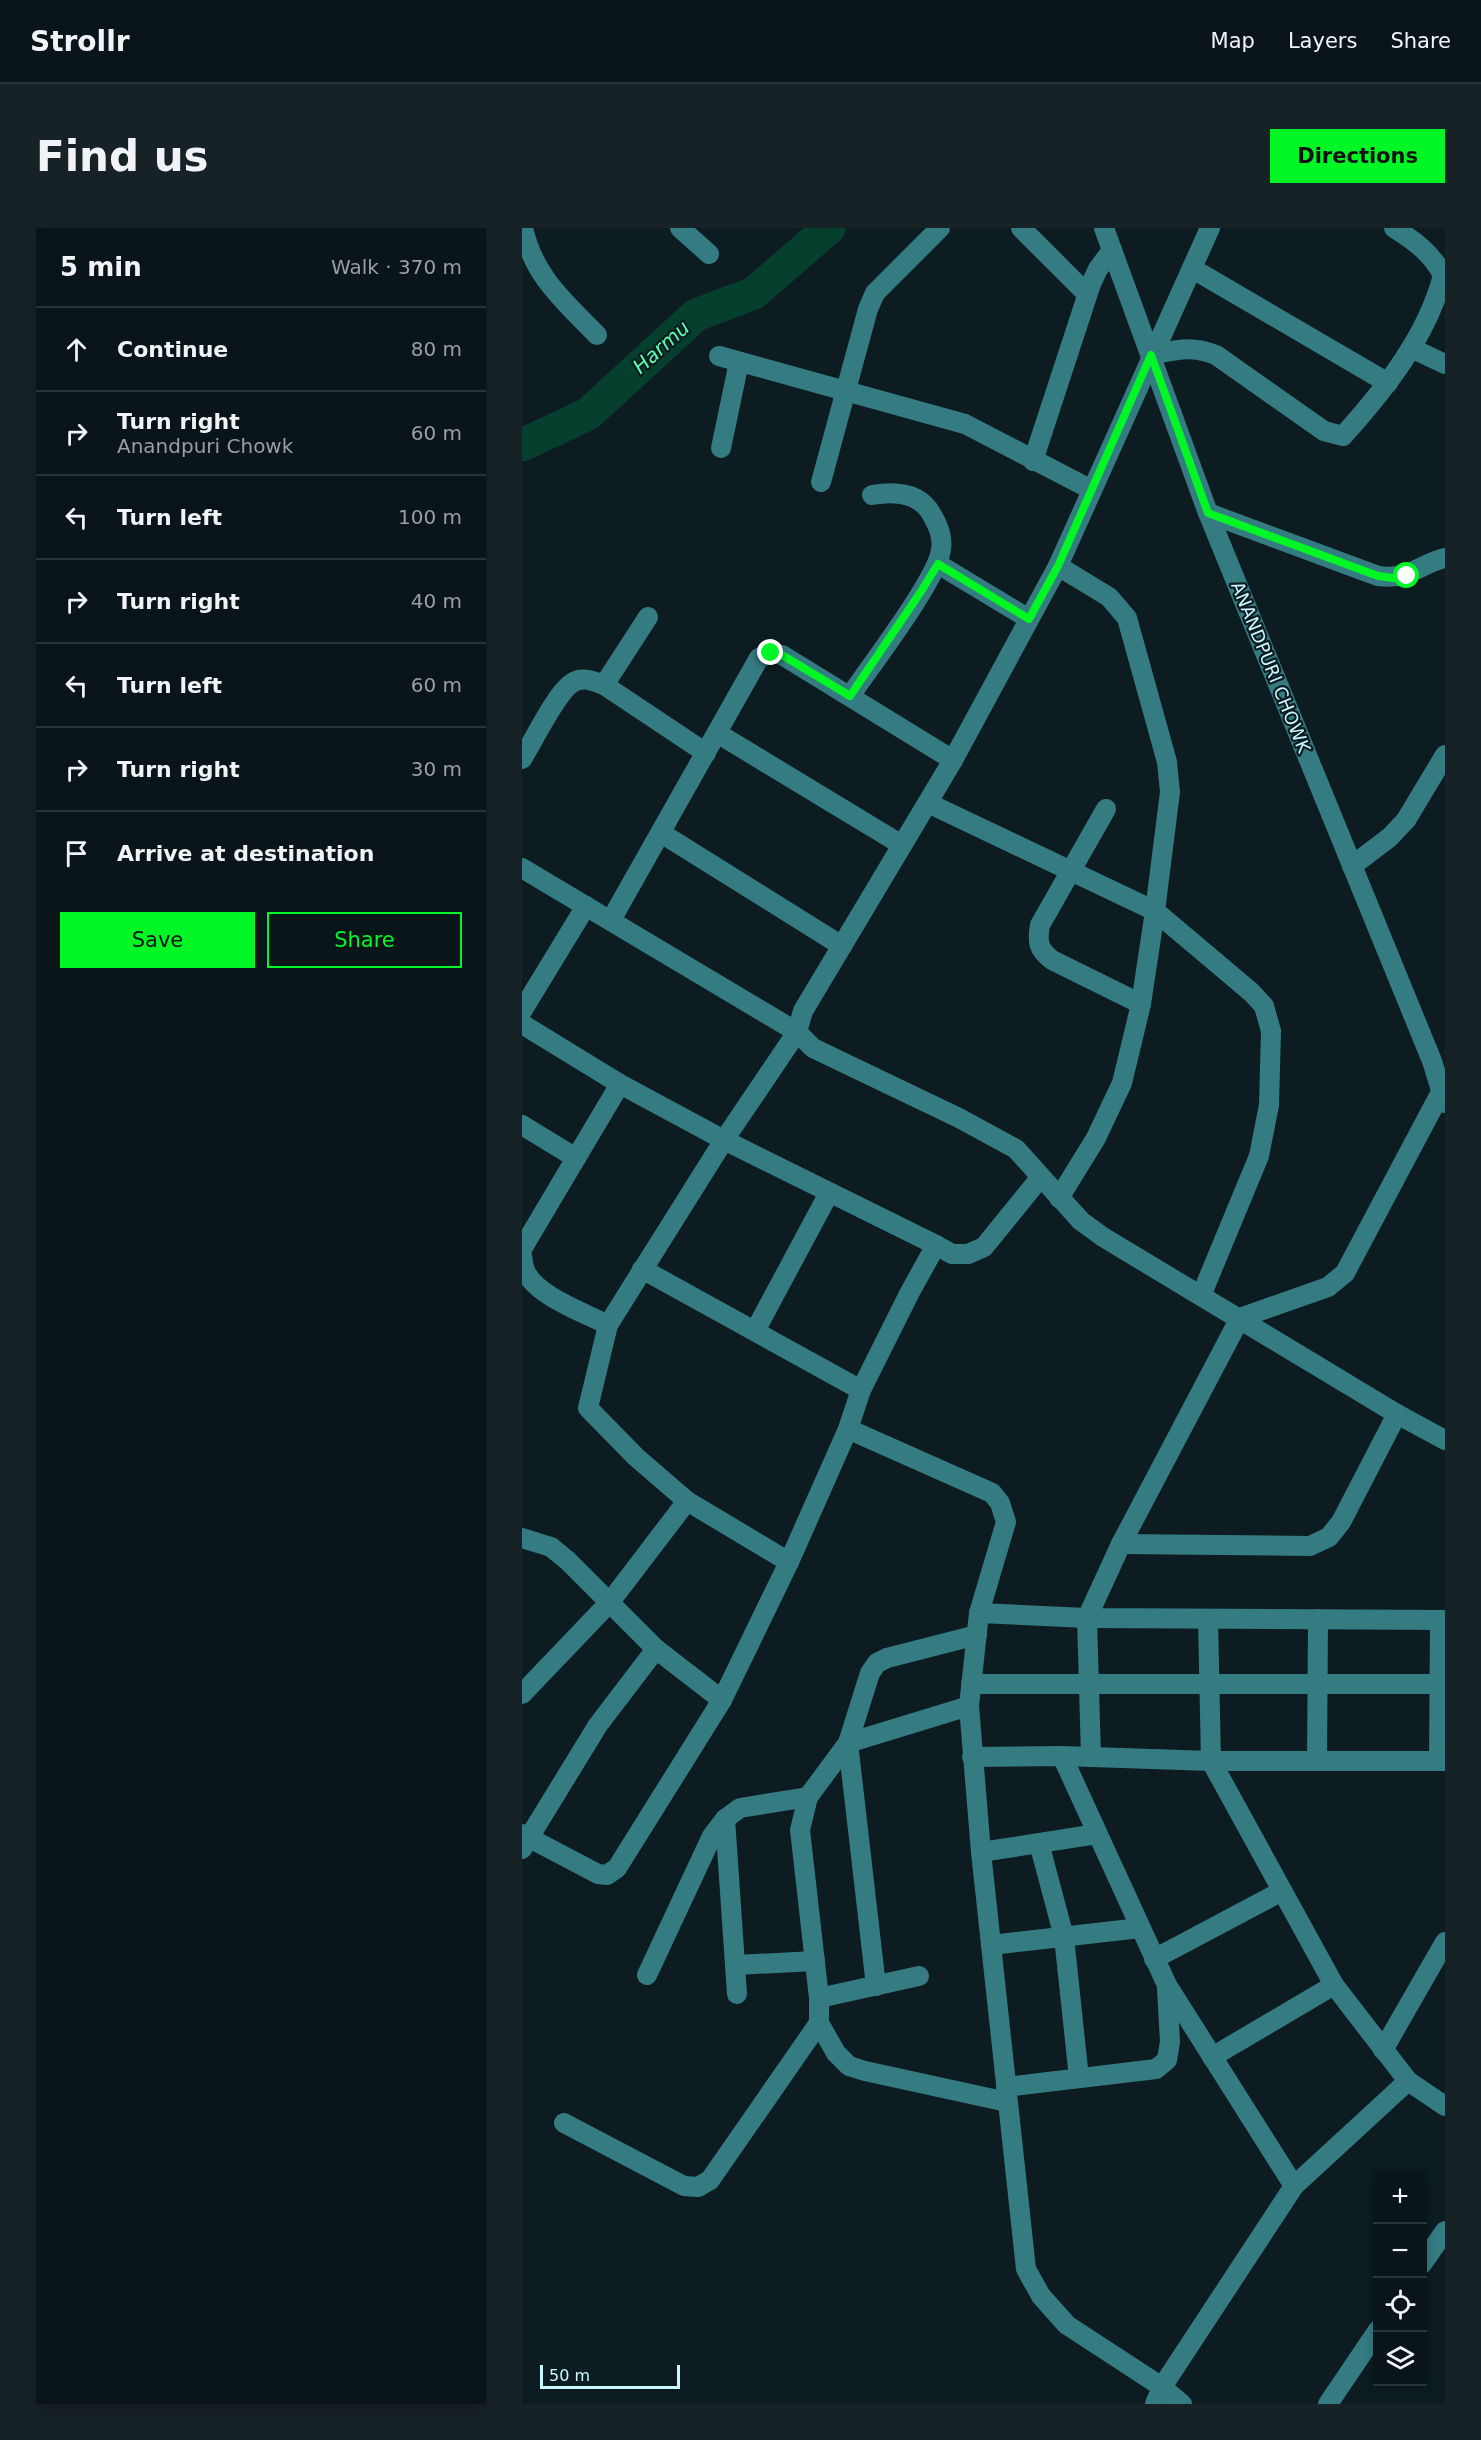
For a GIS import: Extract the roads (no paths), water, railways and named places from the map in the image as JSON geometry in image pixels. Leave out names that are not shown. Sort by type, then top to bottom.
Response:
[{"type":"street","points":[[680,228],[709,254]]},
{"type":"street","points":[[821,482],[868,309],[875,293],[940,228]]},
{"type":"street","points":[[1021,228],[1087,294]]},
{"type":"street","name":"ANANDPURI CHOWK","points":[[1104,228],[1208,513],[1352,866],[1439,1054],[1443,1099]]},
{"type":"street","points":[[789,1562],[687,1501],[636,1457],[588,1408],[608,1325],[724,1140],[797,1032],[803,1011],[953,760],[1058,566],[1210,228]]},
{"type":"street","points":[[1151,355],[1183,348],[1199,349],[1216,355],[1324,431],[1343,436],[1388,383],[1411,348],[1437,297],[1443,275],[1436,262],[1419,243],[1395,228]]},
{"type":"street","points":[[528,230],[537,269],[556,293],[597,335]]},
{"type":"street","points":[[1033,461],[1087,294],[1098,269],[1112,250]]},
{"type":"street","points":[[1193,269],[1388,383]]},
{"type":"street","points":[[1411,348],[1445,364]]},
{"type":"street","points":[[719,356],[965,424],[1092,490]]},
{"type":"street","points":[[721,448],[739,362]]},
{"type":"street","points":[[850,696],[920,593],[938,564],[942,549],[938,525],[928,506],[912,496],[892,492],[872,495]]},
{"type":"street","points":[[1208,513],[1378,576],[1393,578],[1407,576],[1445,558]]},
{"type":"street","points":[[938,564],[1029,619]]},
{"type":"street","points":[[1058,566],[1109,597],[1127,618],[1159,740],[1167,762],[1170,792],[1141,1004],[1122,1083],[1096,1138],[1059,1198]]},
{"type":"street","points":[[604,685],[648,616]]},
{"type":"street","points":[[611,920],[759,658],[771,653],[782,655],[953,760]]},
{"type":"street","points":[[522,759],[562,692],[573,682],[588,679],[604,685],[706,753]]},
{"type":"street","points":[[717,733],[902,845]]},
{"type":"street","points":[[1352,866],[1390,837],[1406,820],[1445,755]]},
{"type":"street","points":[[927,803],[1155,911],[1264,1006],[1271,1031],[1269,1105],[1259,1156],[1201,1296]]},
{"type":"street","points":[[1106,809],[1040,925],[1037,941],[1042,952],[1052,960],[1141,1004]]},
{"type":"street","points":[[661,833],[842,946]]},
{"type":"street","points":[[522,868],[797,1032],[813,1048],[958,1118],[1016,1149],[1081,1221],[1103,1237],[1397,1414],[1445,1440]]},
{"type":"street","points":[[522,1011],[586,906]]},
{"type":"street","points":[[522,1024],[620,1084],[724,1140],[952,1254],[968,1254],[984,1247],[1040,1178]]},
{"type":"street","points":[[522,1249],[620,1084]]},
{"type":"street","points":[[1091,1757],[1087,1617],[1121,1544],[1240,1318],[1328,1287],[1345,1273],[1443,1099]]},
{"type":"street","points":[[522,1125],[576,1158]]},
{"type":"street","points":[[755,1331],[829,1193]]},
{"type":"street","points":[[656,1649],[598,1725],[525,1840],[598,1874],[607,1875],[617,1868],[722,1700],[789,1562],[848,1429],[861,1390],[936,1245]]},
{"type":"street","points":[[522,1256],[525,1272],[547,1294],[608,1325]]},
{"type":"street","points":[[642,1269],[861,1390]]},
{"type":"street","points":[[1121,1544],[1310,1546],[1329,1537],[1341,1522],[1397,1414]]},
{"type":"street","points":[[848,1429],[992,1493],[1000,1503],[1006,1522],[979,1613],[969,1706],[981,1852],[1026,2269],[1041,2296],[1067,2325],[1158,2395],[1182,2404]]},
{"type":"street","points":[[522,1694],[610,1602],[687,1501]]},
{"type":"street","points":[[522,1538],[551,1547],[656,1649],[722,1700]]},
{"type":"street","points":[[972,1757],[1062,1756],[1211,1761],[1442,1761],[1442,1620],[1208,1619],[979,1613]]},
{"type":"street","points":[[1208,1619],[1211,1761],[1334,1985],[1408,2081],[1445,2106]]},
{"type":"street","points":[[1317,1761],[1318,1619]]},
{"type":"street","points":[[977,1635],[886,1658],[877,1663],[870,1673],[848,1743],[808,1797],[801,1830],[819,1998],[819,2023],[836,2053],[849,2066],[1006,2094],[1079,2078],[1156,2069],[1167,2060],[1170,2042],[1167,1985]]},
{"type":"street","points":[[971,1684],[1442,1684]]},
{"type":"street","points":[[848,1743],[969,1706]]},
{"type":"street","points":[[848,1743],[876,1986]]},
{"type":"street","points":[[1062,1756],[1167,1985],[1294,2186]]},
{"type":"street","points":[[647,1975],[712,1836],[725,1819],[740,1808],[808,1797]]},
{"type":"street","points":[[725,1819],[737,1994]]},
{"type":"street","points":[[981,1852],[1097,1834]]},
{"type":"street","points":[[1039,1843],[1064,1937],[1079,2078]]},
{"type":"street","points":[[1154,1959],[1282,1891]]},
{"type":"street","points":[[991,1945],[1140,1928]]},
{"type":"street","points":[[1383,2050],[1445,1942]]},
{"type":"street","points":[[735,1965],[815,1961]]},
{"type":"street","points":[[819,1998],[919,1976]]},
{"type":"street","points":[[1212,2057],[1334,1985]]},
{"type":"street","points":[[564,2123],[684,2186],[698,2187],[710,2180],[819,2023]]},
{"type":"street","points":[[1158,2395],[1294,2186],[1408,2081]]},
{"type":"street","points":[[1427,2257],[1445,2231]]},
{"type":"street","points":[[1328,2404],[1376,2332]]},
{"type":"waterway","name":"Harmu","points":[[522,445],[588,414],[696,315],[754,293],[829,228]]}]
